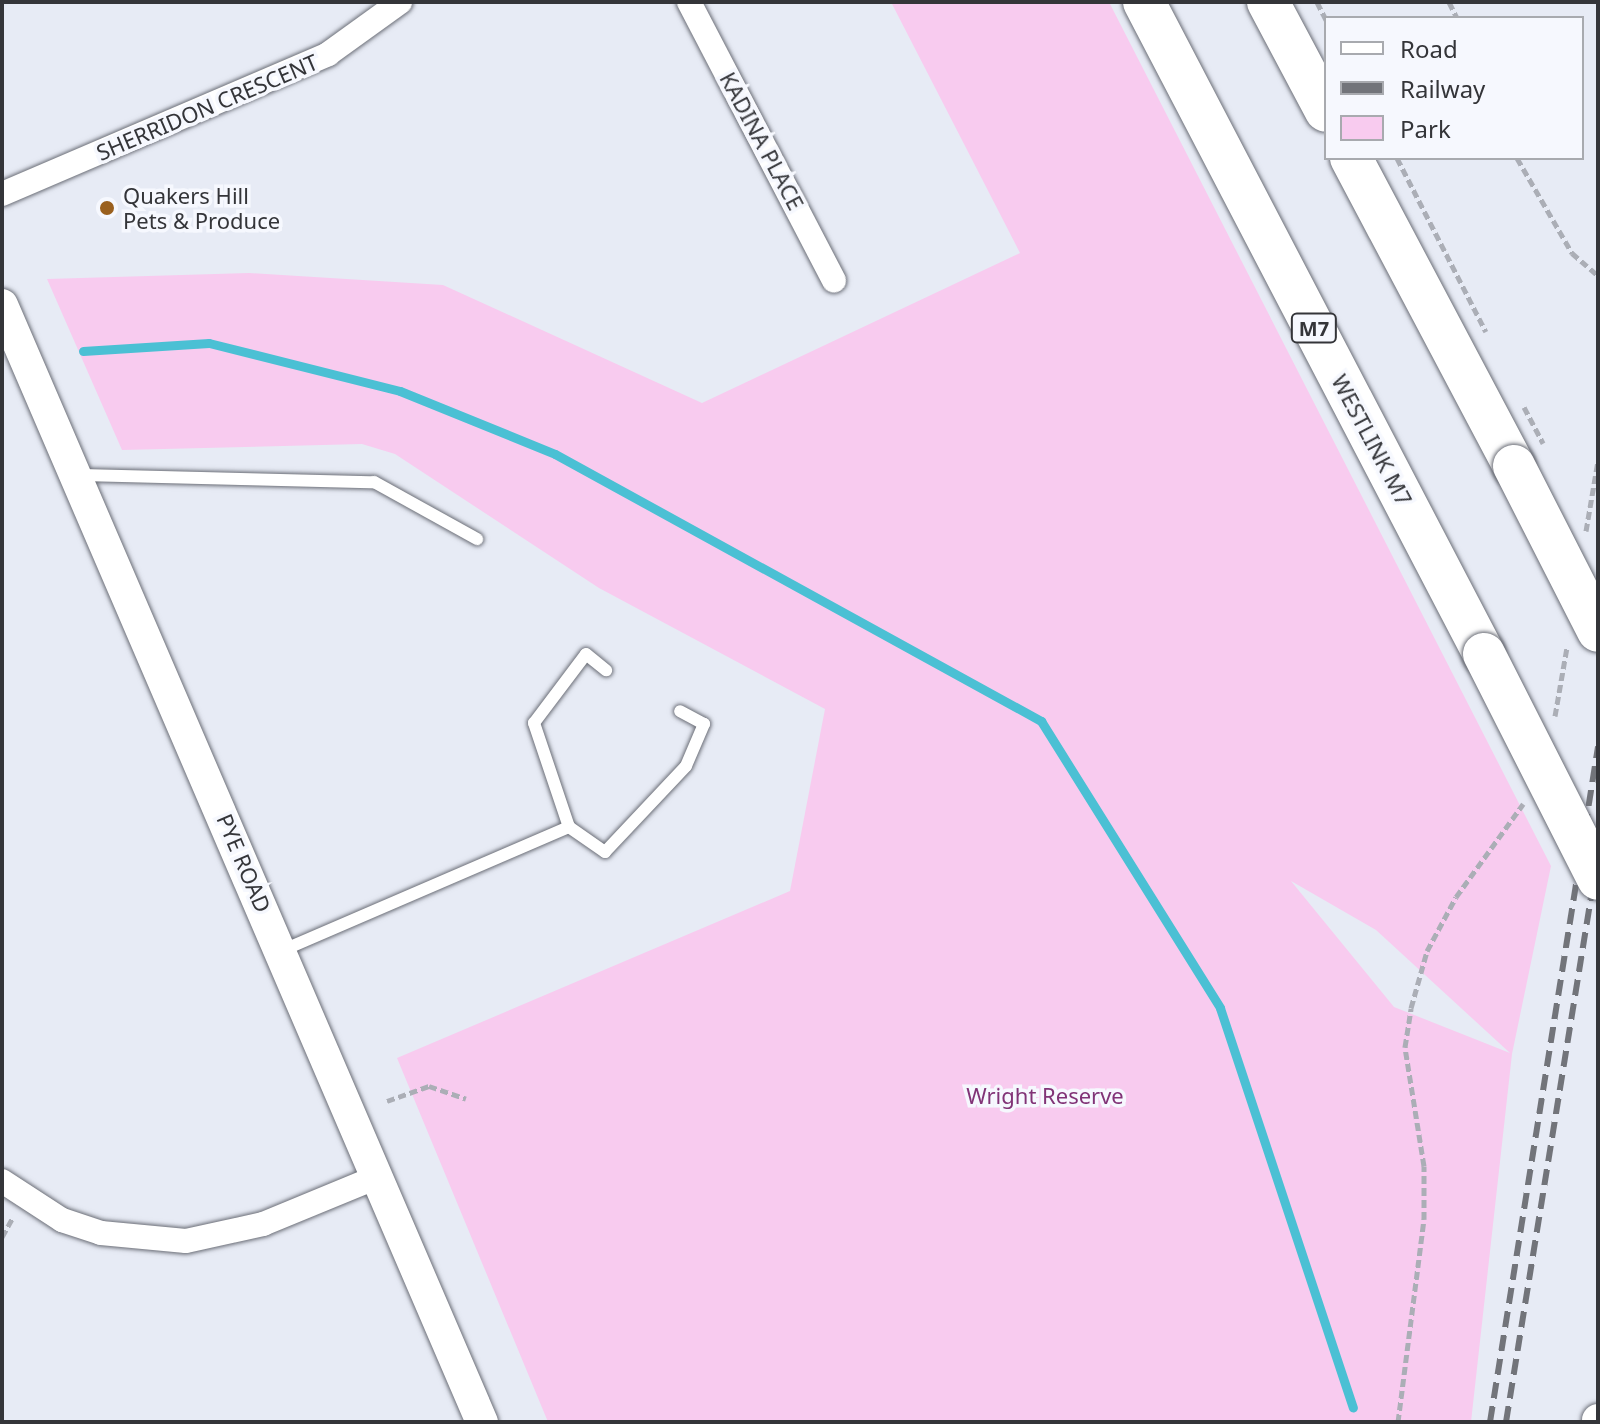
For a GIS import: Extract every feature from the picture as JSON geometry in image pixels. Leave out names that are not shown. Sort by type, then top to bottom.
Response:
[{"type":"highway","name":"WESTLINK M7","points":[[1144,2],[1598,879]]},
{"type":"highway","points":[[1268,2],[1324,107]]},
{"type":"highway","points":[[1352,160],[1514,466],[1583,634]]},
{"type":"street","name":"SHERRIDON CRESCENT","points":[[2,194],[316,60],[368,30],[400,2]]},
{"type":"street","name":"KADINA PLACE","points":[[689,2],[834,280]]},
{"type":"street","name":"PYE ROAD","points":[[2,305],[78,475],[482,1422]]},
{"type":"street","points":[[2,1181],[62,1220],[101,1233],[186,1241],[263,1224],[377,1177]]},
{"type":"lane","points":[[78,475],[374,482],[477,539]]},
{"type":"lane","points":[[606,670],[586,654],[534,723],[569,827],[605,852],[686,766],[704,724],[680,711]]},
{"type":"lane","points":[[281,951],[569,827]]},
{"type":"path","points":[[1398,160],[1467,294]]},
{"type":"path","points":[[1518,160],[1572,253],[1598,276]]},
{"type":"path","points":[[1585,535],[1598,461]]},
{"type":"path","points":[[1554,722],[1583,634]]},
{"type":"path","points":[[1398,1422],[1424,1219],[1424,1166],[1405,1047],[1411,1008],[1427,951],[1449,910],[1527,794]]},
{"type":"path","points":[[387,1101],[429,1086],[466,1099]]},
{"type":"green space","name":"Wright Reserve","points":[[891,2],[1109,2],[1551,866],[1512,1054],[1471,1422],[548,1422],[397,1058],[790,891],[825,709],[599,588],[395,454],[362,444],[122,450],[47,279],[249,273],[443,285],[702,403],[1020,253]],"holes":[[[1291,881],[1376,930],[1510,1053],[1394,1007]]]},
{"type":"waterway","points":[[83,351],[209,343],[400,391],[555,454],[1041,721],[1220,1008],[1353,1407]]},
{"type":"railway","points":[[1490,1422],[1598,747]]},
{"type":"railway","points":[[1506,1422],[1598,854]]},
{"type":"place","name":"Quakers Hill Pets & Produce","points":[[107,208]]}]
